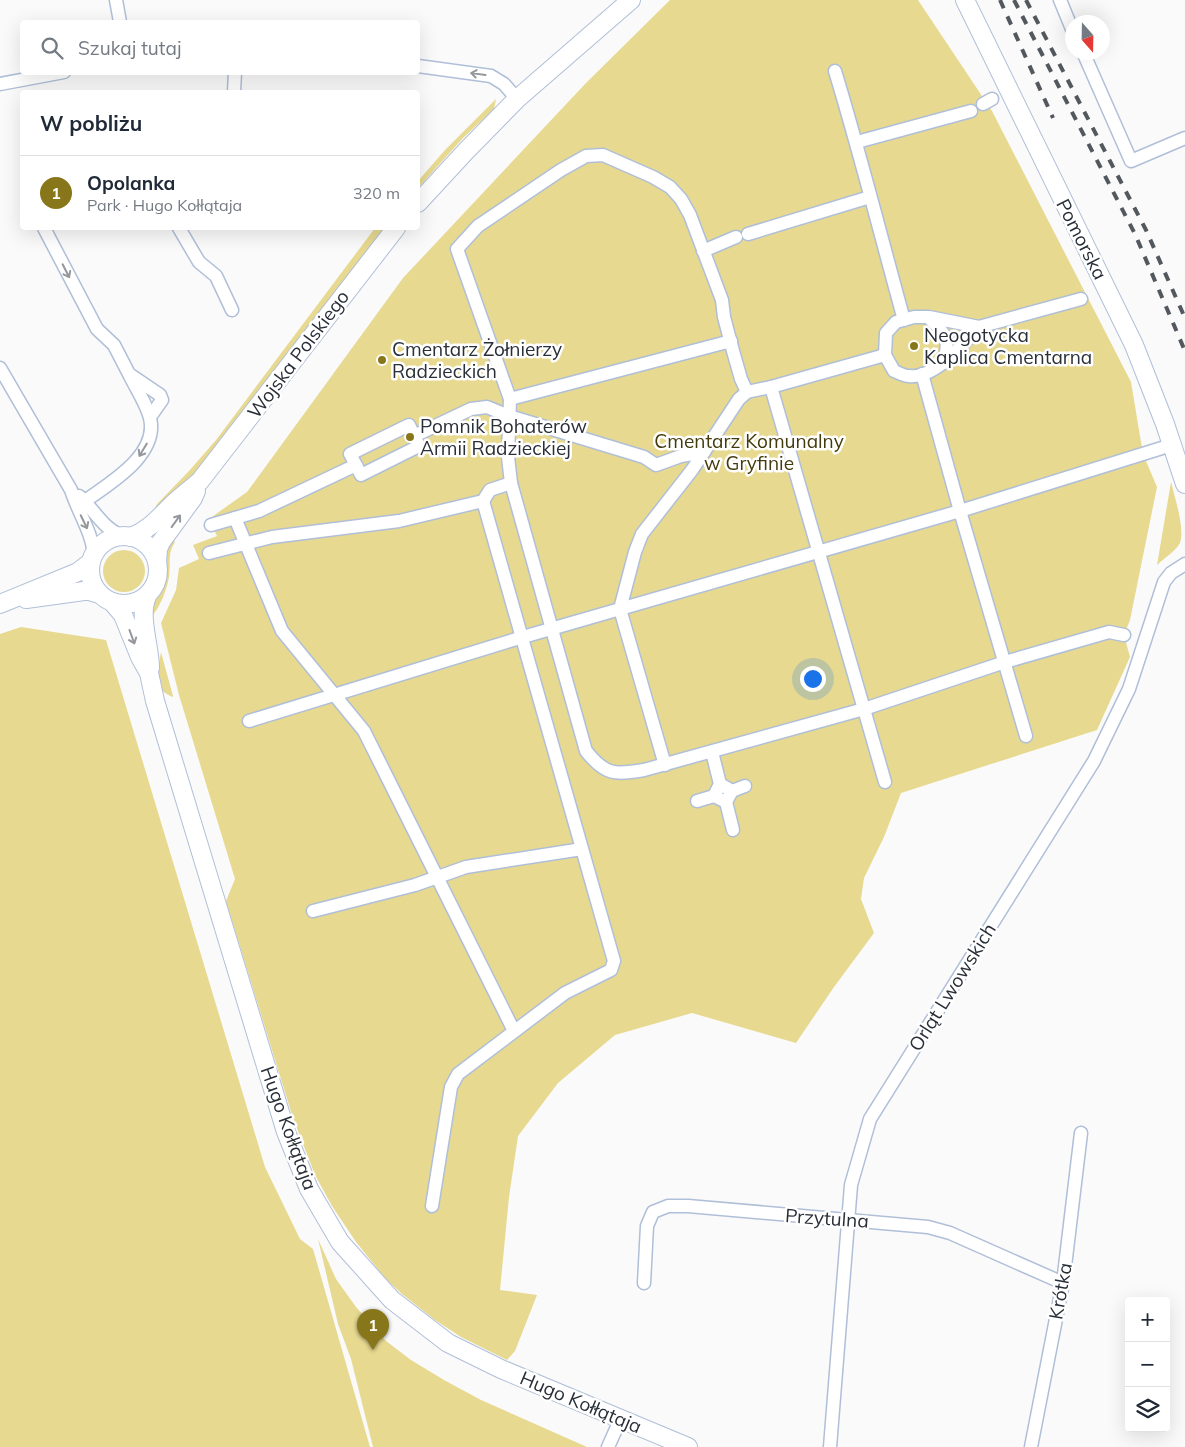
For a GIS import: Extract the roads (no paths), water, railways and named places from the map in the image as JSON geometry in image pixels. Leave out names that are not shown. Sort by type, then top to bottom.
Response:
[{"type":"street","points":[[116,0],[120,20]]},
{"type":"street","points":[[420,201],[466,150],[517,99],[631,0]]},
{"type":"street","name":"Pomorska","points":[[965,0],[1134,345],[1165,424],[1185,484]]},
{"type":"street","points":[[1060,0],[1066,15]]},
{"type":"street","points":[[1087,60],[1131,161],[1185,138]]},
{"type":"street","points":[[420,66],[491,76],[504,84],[517,99]]},
{"type":"street","points":[[835,71],[857,142],[904,320]]},
{"type":"street","points":[[0,84],[48,75]]},
{"type":"street","points":[[234,90],[235,75]]},
{"type":"street","points":[[857,142],[971,111]]},
{"type":"street","points":[[747,392],[741,379],[724,317],[722,300],[690,215],[681,198],[670,187],[653,177],[604,155],[586,156],[561,170],[478,226],[457,249],[510,399],[508,457],[511,483],[586,751],[597,765],[609,772],[625,774],[665,765],[864,709],[1006,662],[1109,632],[1124,635]]},
{"type":"street","points":[[704,251],[742,235],[870,197]]},
{"type":"street","points":[[45,230],[97,329],[114,345],[150,417],[152,432],[144,453],[127,469],[85,501]]},
{"type":"street","points":[[180,230],[199,262],[216,276],[232,310]]},
{"type":"street","name":"Wojska Polskiego","points":[[127,537],[140,534],[200,481],[394,230]]},
{"type":"street","points":[[979,327],[944,363],[922,374],[910,376],[894,372],[885,355],[886,334],[896,322],[914,317],[929,317],[979,327],[1081,299]]},
{"type":"street","points":[[929,317],[944,333],[948,345],[944,363]]},
{"type":"street","points":[[510,399],[731,341]]},
{"type":"street","points":[[665,765],[620,610],[635,552],[642,534],[692,470],[740,399],[747,392],[885,355]]},
{"type":"street","points":[[0,368],[71,490],[76,506],[92,538],[91,580],[106,599]]},
{"type":"street","points":[[129,374],[160,395],[162,400],[150,417]]},
{"type":"street","points":[[922,374],[1026,736]]},
{"type":"street","points":[[771,387],[885,782]]},
{"type":"street","points":[[414,436],[471,409],[488,407],[509,416],[644,457],[656,464],[681,456],[704,452]]},
{"type":"street","points":[[409,425],[419,446],[360,475],[356,464],[350,454],[409,425]]},
{"type":"street","points":[[249,721],[552,628],[960,511],[1162,448]]},
{"type":"street","points":[[211,525],[259,511],[356,464]]},
{"type":"street","name":"Wojska Polskiego","points":[[157,562],[158,549],[161,542],[192,498],[200,481]]},
{"type":"street","points":[[209,553],[272,537],[399,521],[483,500],[490,490],[511,483]]},
{"type":"street","points":[[6,602],[89,591],[122,605],[132,604],[147,596],[157,580],[157,562],[153,552],[146,545],[118,535],[108,528],[85,501],[71,490]]},
{"type":"street","points":[[432,1206],[451,1088],[458,1074],[564,993],[611,970],[614,961],[483,500]]},
{"type":"street","points":[[235,518],[282,631],[364,730],[514,1031]]},
{"type":"street","points":[[6,602],[78,572],[105,542],[114,538],[127,537]]},
{"type":"street","name":"Orląt Lwowskich","points":[[830,1447],[851,1185],[870,1118],[1094,761],[1129,689],[1164,582],[1171,573],[1185,564]]},
{"type":"street","name":"Hugo Kołłątaja","points":[[147,596],[143,611],[150,653],[149,673]]},
{"type":"street","name":"Hugo Kołłątaja","points":[[106,599],[123,615],[140,657],[149,673],[286,1132],[309,1189],[340,1242],[392,1300],[448,1343],[501,1369],[688,1447]]},
{"type":"street","points":[[712,752],[733,830]]},
{"type":"street","points":[[697,801],[724,797],[746,786]]},
{"type":"street","points":[[313,911],[415,885],[466,867],[582,849]]},
{"type":"street","name":"Krótka","points":[[1030,1447],[1063,1282],[1081,1133]]},
{"type":"street","name":"Przytulna","points":[[644,1283],[647,1226],[653,1212],[668,1206],[688,1206],[928,1227],[950,1233],[1063,1282]]},
{"type":"street","points":[[608,1447],[621,1418]]},
{"type":"railway","points":[[1000,0],[1053,118]]},
{"type":"railway","points":[[1014,0],[1135,234],[1185,351]]},
{"type":"railway","points":[[1026,0],[1146,230],[1185,318]]},
{"type":"place","name":"Neogotycka Kaplica Cmentarna","points":[[914,346]]},
{"type":"place","name":"Cmentarz Żołnierzy Radzieckich","points":[[382,360]]},
{"type":"place","name":"Pomnik Bohaterów Armii Radzieckiej","points":[[410,437]]},
{"type":"place","name":"Opolanka","points":[[373,1350]]},
{"type":"park label","name":"Cmentarz Komunalny w Gryfinie","points":[[749,452]]}]
